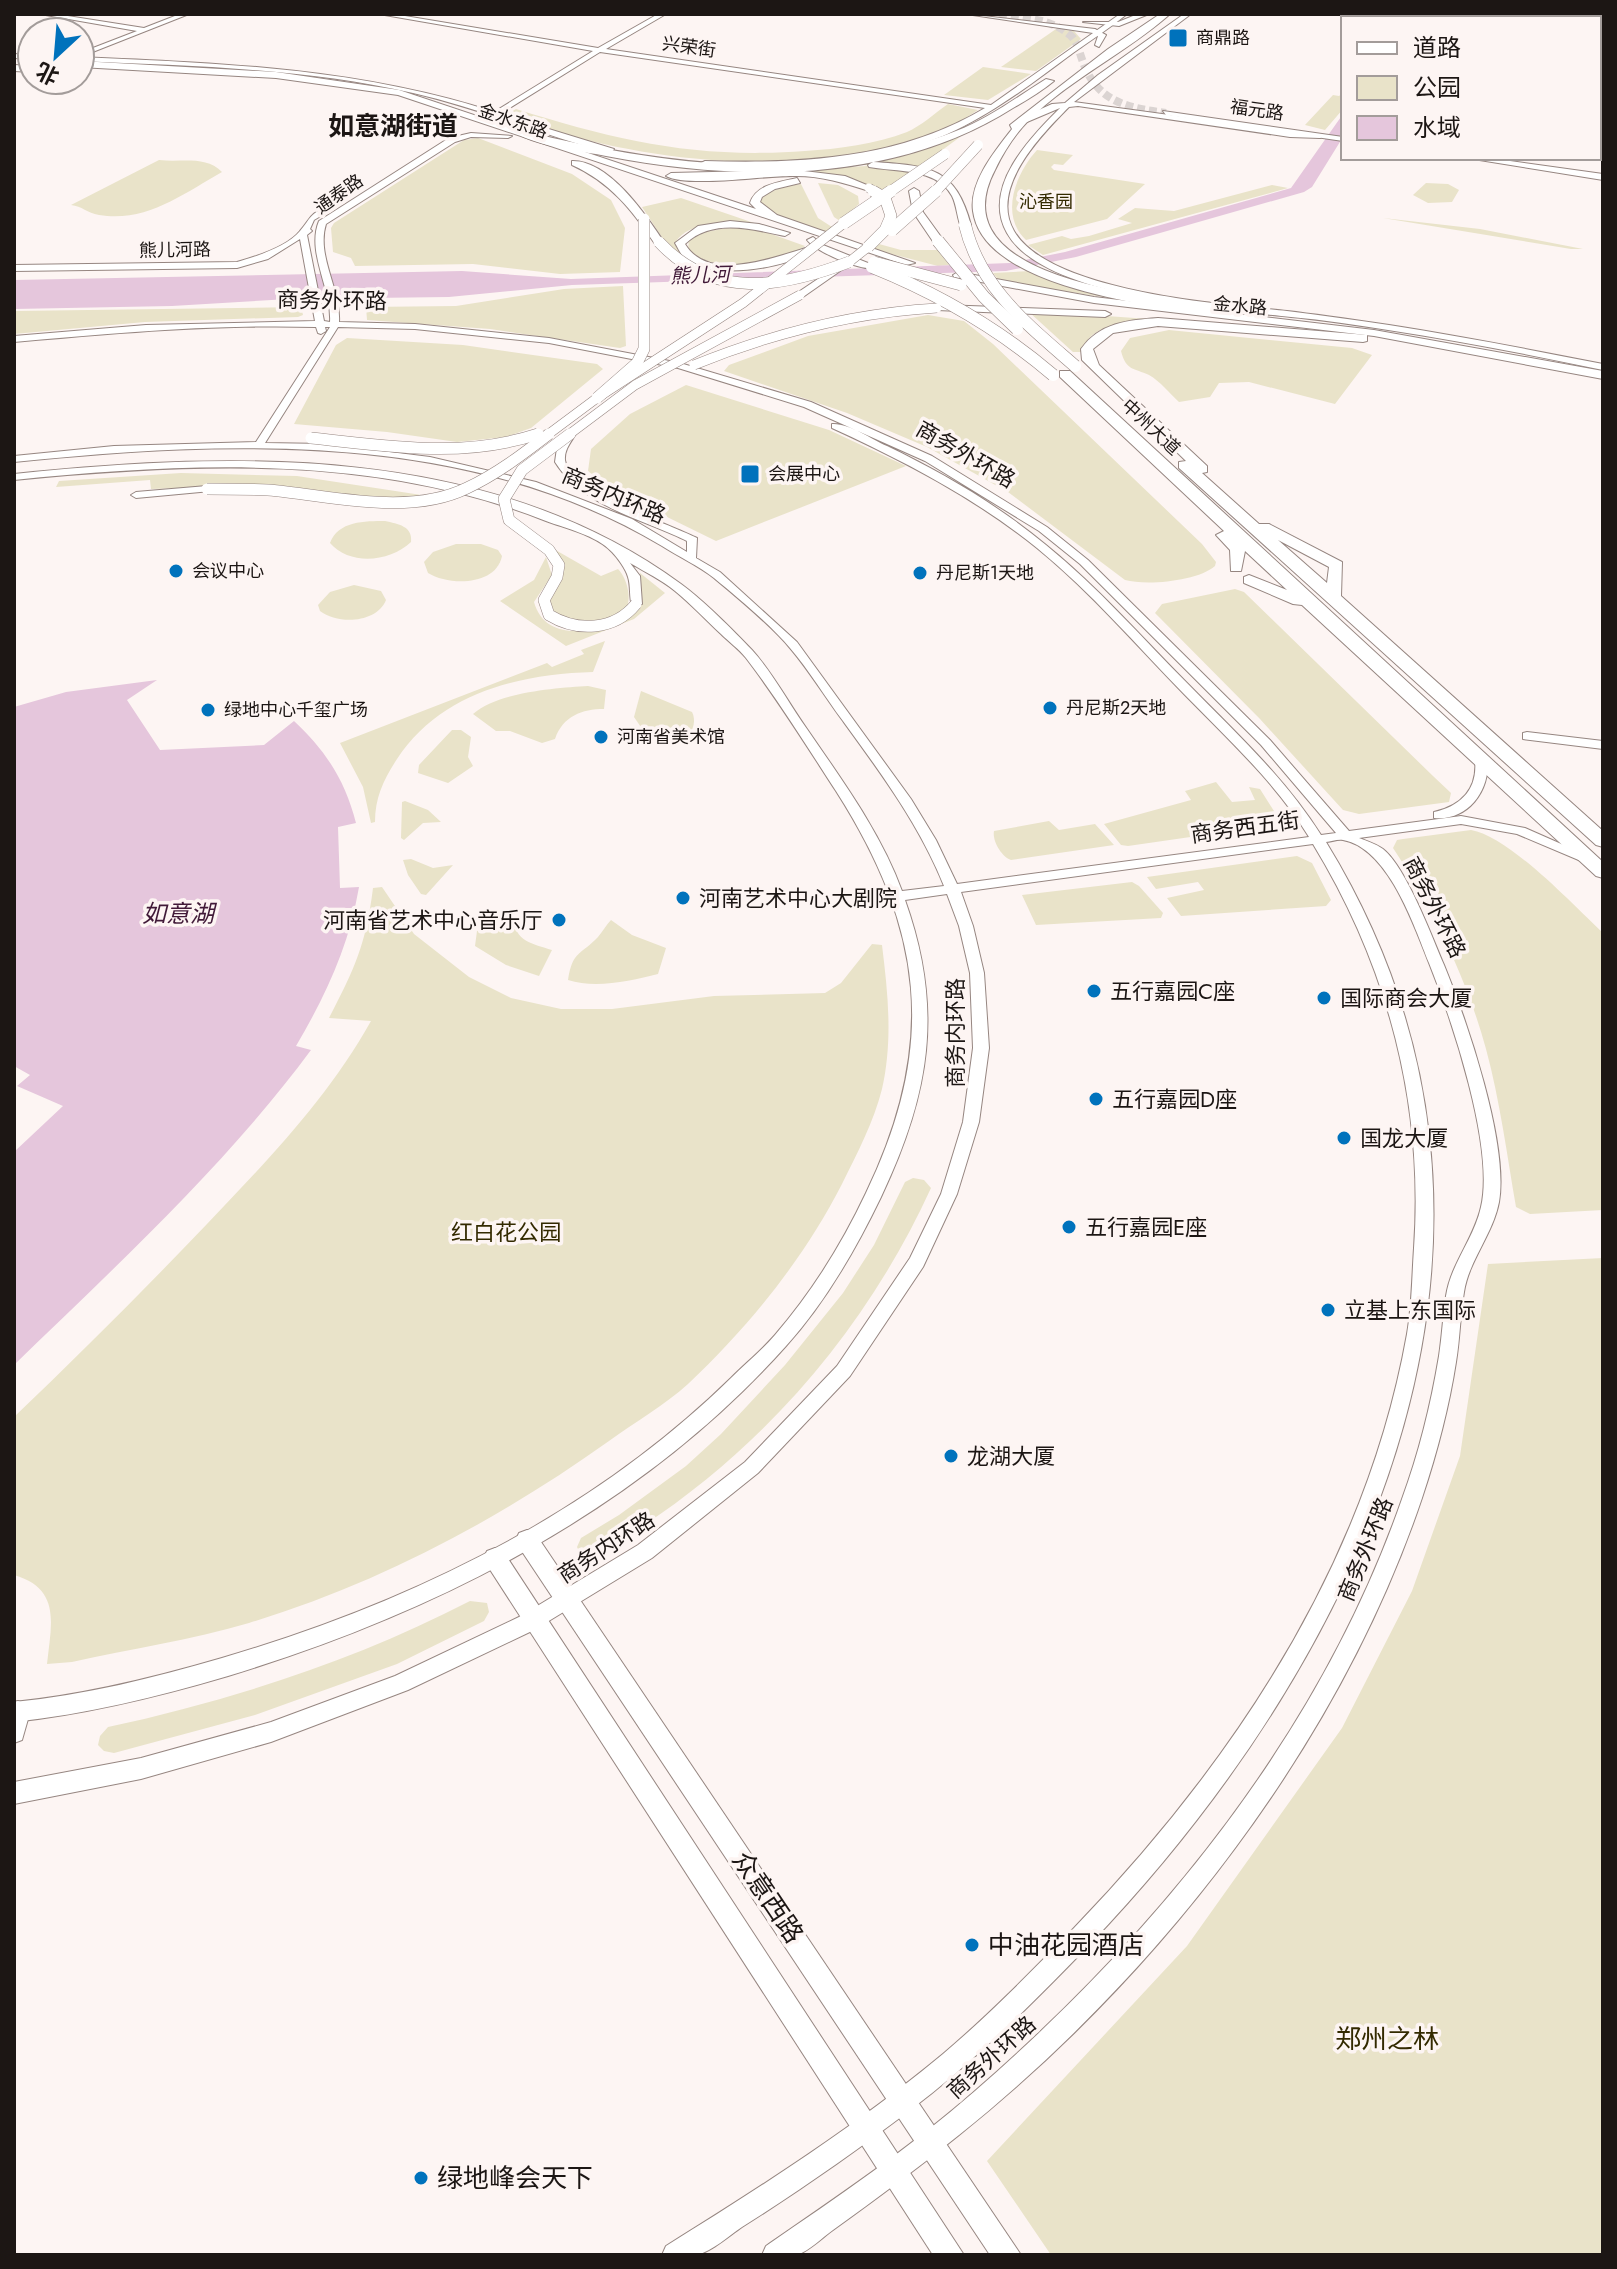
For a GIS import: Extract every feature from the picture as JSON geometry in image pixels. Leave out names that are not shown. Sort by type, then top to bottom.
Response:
[{"type":"highway","name":"中州大道","points":[[1145,14],[1049,81],[978,140],[945,154],[923,173],[914,191],[918,212],[984,297],[1075,368],[1407,662],[1603,841]]},
{"type":"highway","name":"中州大道","points":[[1166,14],[1111,51],[1003,136],[982,161],[966,203],[965,225],[973,254],[988,281],[1317,610],[1597,866]]},
{"type":"highway","points":[[999,128],[1068,76],[1111,51]]},
{"type":"highway","points":[[818,166],[896,154],[951,137],[990,118],[1049,81]]},
{"type":"highway","points":[[1024,120],[993,162],[983,184],[978,208],[982,228],[993,243],[1013,257],[1140,300],[1293,322]]},
{"type":"highway","points":[[523,134],[631,160],[714,168],[874,165],[935,177],[956,193],[965,225]]},
{"type":"highway","points":[[868,247],[935,192],[978,140]]},
{"type":"highway","points":[[844,223],[945,154]]},
{"type":"highway","points":[[811,243],[873,264],[976,315],[1012,339],[1075,368],[1238,549],[1236,568]]},
{"type":"highway","points":[[1075,368],[1096,337],[1142,323],[1185,322],[1363,338]]},
{"type":"highway","points":[[1239,514],[1337,565],[1333,598]]},
{"type":"highway","points":[[1249,580],[1317,610]]},
{"type":"main road","points":[[970,14],[1098,32],[1102,38],[1099,45]]},
{"type":"main road","points":[[1024,14],[1108,25],[1145,14]]},
{"type":"main road","name":"金水东路","points":[[96,59],[347,84],[421,99],[650,177],[743,212],[811,243]]},
{"type":"main road","name":"金水东路","points":[[96,72],[280,83],[349,93],[431,111],[638,180],[910,263]]},
{"type":"main road","points":[[137,78],[189,77]]},
{"type":"main road","name":"福元路","points":[[1167,112],[1341,138]]},
{"type":"main road","points":[[489,114],[523,134]]},
{"type":"main road","points":[[508,136],[582,165],[614,185],[629,198],[675,263],[690,272],[715,279],[782,282],[818,274],[849,262]]},
{"type":"main road","points":[[591,157],[668,176],[708,178],[804,172],[856,182],[881,195],[891,210],[889,223],[868,247]]},
{"type":"main road","points":[[1487,160],[1603,175]]},
{"type":"main road","points":[[1509,160],[1603,175]]},
{"type":"main road","points":[[802,228],[763,211],[755,203],[761,192],[780,184],[816,181],[856,189],[862,193],[866,203],[844,223]]},
{"type":"main road","points":[[597,398],[637,363],[644,349],[644,219]]},
{"type":"main road","points":[[716,226],[745,226],[811,243],[774,263],[734,267],[694,259],[681,247],[683,239],[695,231],[716,226]]},
{"type":"main road","name":"金水路","points":[[910,263],[959,280],[1079,307],[1363,338],[1603,383]]},
{"type":"main road","name":"金水路","points":[[873,264],[1108,302],[1293,322],[1435,343],[1603,375]]},
{"type":"main road","points":[[937,308],[1023,308],[1176,318]]},
{"type":"main road","points":[[1577,383],[1603,383]]},
{"type":"main road","name":"众意西路","points":[[527,1540],[1007,2255]]},
{"type":"main road","name":"众意西路","points":[[495,1558],[950,2255]]},
{"type":"street","points":[[43,14],[144,30]]},
{"type":"street","points":[[96,49],[173,14]]},
{"type":"street","points":[[96,50],[186,14]]},
{"type":"street","name":"兴荣街","points":[[382,14],[598,50],[993,107]]},
{"type":"street","points":[[489,114],[586,48],[648,14]]},
{"type":"street","points":[[489,114],[663,14]]},
{"type":"street","points":[[96,58],[330,77],[413,91],[623,153],[694,162],[760,164],[822,161],[891,149],[941,134],[993,107],[1124,14]]},
{"type":"street","points":[[1188,14],[1069,103],[1032,139],[1013,171],[1005,194],[1006,225],[1029,251],[1070,278],[1145,295],[1435,335],[1603,367]]},
{"type":"street","points":[[1076,79],[1075,85],[1081,94],[1289,125],[1324,135]]},
{"type":"street","points":[[1024,120],[1069,103],[1290,135],[1324,135]]},
{"type":"street","name":"通泰路","points":[[327,322],[306,258],[303,234],[311,219],[447,134],[453,127]]},
{"type":"street","name":"通泰路","points":[[327,322],[325,261],[318,231],[325,220],[452,140],[471,135],[508,136]]},
{"type":"street","name":"熊儿河路","points":[[14,265],[234,259],[245,257],[311,219]]},
{"type":"street","name":"熊儿河路","points":[[14,265],[237,265],[268,255],[325,220]]},
{"type":"street","points":[[136,495],[207,489],[264,490],[393,502],[432,499],[479,483],[597,398],[743,303],[811,243],[844,223]]},
{"type":"street","points":[[290,231],[318,231]]},
{"type":"street","points":[[609,543],[622,555],[634,576],[636,604],[628,616],[606,624],[576,626],[553,619],[543,604],[557,577],[558,561],[549,550],[513,525],[506,513],[504,499],[522,470],[612,401],[646,378],[761,318],[868,247]]},
{"type":"street","points":[[268,255],[289,252],[306,258]]},
{"type":"street","points":[[612,401],[778,332],[872,313],[937,308]]},
{"type":"street","points":[[256,444],[317,345],[327,322]]},
{"type":"street","name":"商务外环路","points":[[14,339],[151,327],[327,322],[484,332],[654,360],[776,393],[901,443],[984,489],[1048,533],[1088,566],[1254,729],[1342,832],[1378,851],[1425,933],[1454,1006],[1478,1091],[1490,1159],[1490,1204],[1483,1230],[1460,1266],[1444,1378],[1410,1504],[1361,1621],[1335,1672],[1274,1773],[1222,1847],[1136,1950],[1032,2055],[931,2141],[775,2255]]},
{"type":"street","name":"商务外环路","points":[[14,346],[327,322],[490,341],[655,369],[741,392],[794,410],[906,459],[988,508],[1069,570],[1248,752],[1286,795],[1315,836],[1369,935],[1386,979],[1415,1087],[1423,1149],[1426,1185],[1416,1331],[1374,1490],[1336,1579],[1299,1651],[1238,1748],[1187,1819],[1102,1918],[1001,2018],[867,2127],[675,2255]]},
{"type":"street","points":[[256,444],[311,438],[477,452],[518,443],[576,414]]},
{"type":"street","points":[[572,432],[560,455],[562,469],[596,494],[693,540],[692,556]]},
{"type":"street","name":"商务内环路","points":[[14,459],[153,445],[256,444],[374,453],[457,466],[574,498],[615,515],[692,556],[754,603],[793,644],[918,820],[952,885],[966,922],[977,970],[981,1013],[980,1075],[972,1123],[953,1184],[905,1284],[852,1360],[783,1437],[675,1529],[567,1599],[417,1678],[268,1734],[129,1772],[14,1793]]},
{"type":"street","name":"商务内环路","points":[[14,477],[117,466],[197,462],[344,469],[433,483],[494,499],[545,515],[609,543],[687,593],[713,615],[749,654],[868,830],[905,913],[917,972],[920,1012],[917,1069],[908,1111],[882,1187],[841,1259],[791,1328],[726,1397],[626,1478],[495,1558],[390,1610],[255,1659],[130,1693],[15,1719]]},
{"type":"street","name":"商务西五街","points":[[897,892],[1315,836],[1456,811],[1465,806],[1482,781],[1481,760]]},
{"type":"street","name":"商务西五街","points":[[1342,832],[1475,821],[1528,834],[1597,866]]},
{"type":"green space","points":[[1056,29],[1074,31],[1081,39],[1036,71],[1001,67]]},
{"type":"green space","points":[[983,67],[1031,74],[988,100],[944,95]]},
{"type":"green space","points":[[1341,94],[1341,111],[1325,130],[1305,125],[1333,95]]},
{"type":"green space","points":[[948,104],[978,110],[935,134],[885,150],[830,159],[773,162],[659,154],[606,144],[506,115],[516,109],[589,130],[658,145],[693,150],[766,153],[830,149],[883,140],[923,123]]},
{"type":"green space","points":[[960,137],[915,170],[853,164]]},
{"type":"green space","points":[[478,138],[572,174],[611,200],[625,228],[620,272],[560,274],[473,264],[355,266],[351,258],[333,252],[331,228],[334,223],[464,140]]},
{"type":"green space","name":"沁香园","points":[[1037,150],[1073,155],[1063,165],[1054,164],[1051,167],[1054,170],[1145,184],[1107,219],[1026,240],[1013,219],[1012,207],[1017,182]]},
{"type":"green space","points":[[159,160],[208,163],[222,172],[164,205],[133,215],[99,215],[71,205]]},
{"type":"green space","points":[[867,166],[912,172],[884,193],[845,177],[790,170]]},
{"type":"green space","points":[[818,183],[838,185],[858,196],[859,204],[840,221],[834,217]]},
{"type":"green space","points":[[1426,183],[1448,184],[1459,190],[1452,202],[1428,203],[1413,195]]},
{"type":"green space","points":[[801,184],[818,218],[832,227],[824,233],[776,215],[761,204],[761,196],[785,186]]},
{"type":"green space","points":[[1272,185],[1288,188],[1043,255],[1028,245],[1062,236],[1071,239],[1089,236],[1132,223],[1118,219],[1135,208],[1174,211]]},
{"type":"green space","points":[[681,198],[757,224],[712,224],[682,235],[675,243],[681,255],[717,268],[694,269],[669,248],[642,207]]},
{"type":"green space","points":[[1383,218],[1480,229],[1583,249],[1571,249]]},
{"type":"green space","points":[[732,227],[763,231],[805,246],[779,259],[746,265],[714,263],[688,250],[689,238],[695,234]]},
{"type":"green space","points":[[879,244],[901,250],[938,250],[949,265],[938,266],[872,249]]},
{"type":"green space","points":[[1030,271],[1116,299],[999,281],[993,273]]},
{"type":"green space","points":[[623,286],[626,346],[620,348],[490,329],[367,320],[366,307],[456,306],[564,289]]},
{"type":"green space","points":[[301,307],[303,315],[298,317],[145,322],[14,334],[14,311]]},
{"type":"green space","points":[[1029,312],[1149,319],[1109,326],[1092,336],[1081,352],[1073,352]]},
{"type":"green space","points":[[928,315],[964,321],[993,344],[1202,544],[1216,562],[1215,566],[1197,575],[1172,581],[1125,580],[1008,492],[927,447],[847,413],[724,371],[729,365],[808,336]]},
{"type":"green space","points":[[1169,330],[1352,348],[1372,355],[1335,404],[1249,382],[1219,383],[1210,397],[1179,402],[1149,375],[1128,366],[1121,351],[1130,338]]},
{"type":"green space","points":[[347,338],[463,345],[597,364],[603,369],[531,428],[506,437],[457,442],[294,424],[336,345]]},
{"type":"green space","points":[[686,385],[829,430],[906,466],[716,541],[610,489],[588,471],[591,449],[630,414]]},
{"type":"green space","points":[[181,473],[297,476],[428,496],[393,498],[220,489],[151,489],[150,480],[56,487],[59,481]]},
{"type":"green space","points":[[385,521],[407,529],[411,542],[392,554],[370,559],[348,555],[330,543],[346,526]]},
{"type":"green space","points":[[456,544],[481,544],[498,550],[502,556],[491,573],[471,581],[448,580],[428,573],[424,562],[433,552]]},
{"type":"green space","points":[[552,548],[601,576],[618,569],[629,595],[622,614],[607,621],[588,623],[569,620],[553,611],[548,604],[563,570]]},
{"type":"green space","points":[[546,557],[552,575],[534,602],[540,616],[561,629],[589,630],[629,618],[640,585],[640,573],[665,593],[634,619],[566,646],[500,601],[534,580]]},
{"type":"green space","points":[[354,585],[381,591],[386,600],[381,608],[366,617],[346,620],[320,611],[318,605],[330,592]]},
{"type":"green space","points":[[1235,589],[1244,592],[1451,793],[1449,802],[1359,814],[1343,810],[1260,719],[1155,613],[1162,604]]},
{"type":"green space","points":[[605,641],[593,672],[537,677],[510,683],[458,703],[435,718],[415,736],[392,766],[379,796],[375,822],[371,823],[363,787],[340,743],[547,663],[552,667],[584,654],[581,650]]},
{"type":"green space","points":[[588,686],[606,690],[604,709],[574,715],[558,731],[555,739],[542,743],[510,731],[496,731],[473,714],[512,696]]},
{"type":"green space","points":[[641,691],[692,712],[694,722],[689,734],[645,733],[634,717]]},
{"type":"green space","points":[[452,730],[461,730],[471,737],[468,757],[473,766],[448,783],[418,773],[419,765]]},
{"type":"green space","points":[[1216,782],[1232,802],[1255,800],[1249,787],[1260,789],[1279,819],[1273,825],[1128,846],[1121,845],[1104,824],[1191,800],[1185,791]]},
{"type":"green space","points":[[402,802],[428,810],[441,822],[423,823],[404,840],[401,838]]},
{"type":"green space","points":[[1049,821],[1059,830],[1095,824],[1114,845],[1011,860],[996,844],[994,831]]},
{"type":"green space","points":[[1471,830],[1487,835],[1522,858],[1603,933],[1603,1210],[1530,1214],[1516,1207],[1495,1088],[1478,1023],[1447,945],[1422,895],[1393,848],[1397,840]]},
{"type":"green space","points":[[1297,856],[1312,863],[1331,900],[1326,906],[1181,916],[1167,898],[1204,890],[1198,882],[1156,889],[1147,877]]},
{"type":"green space","points":[[411,859],[433,868],[453,865],[426,895],[421,894],[408,875],[403,860]]},
{"type":"green space","points":[[1132,882],[1163,913],[1161,918],[1036,925],[1022,895]]},
{"type":"green space","name":"红白花公园","points":[[382,887],[414,934],[469,977],[511,998],[561,1009],[612,1009],[714,996],[825,993],[841,983],[872,944],[882,945],[888,999],[887,1053],[882,1089],[865,1137],[810,1239],[774,1290],[733,1339],[679,1392],[567,1470],[436,1547],[298,1607],[205,1634],[72,1662],[47,1664],[51,1622],[47,1599],[29,1581],[14,1575],[14,1417],[112,1322],[230,1200],[295,1128],[336,1076],[371,1021],[329,1018],[358,955],[373,888]]},
{"type":"green space","points":[[514,918],[521,937],[552,950],[539,976],[506,965],[475,946],[477,931],[503,925]]},
{"type":"green space","points":[[611,920],[632,935],[666,948],[658,974],[601,984],[568,980],[575,958]]},
{"type":"green space","points":[[913,1178],[924,1180],[931,1188],[903,1244],[871,1297],[795,1395],[752,1439],[655,1518],[602,1551],[589,1556],[580,1553],[577,1547],[581,1538],[619,1515],[686,1466],[721,1434],[785,1365],[843,1293],[874,1245],[905,1182]]},
{"type":"green space","name":"郑州之林","points":[[1603,1258],[1603,2255],[1051,2255],[987,2161],[1187,1946],[1342,1728],[1412,1591],[1460,1456],[1488,1264]]},
{"type":"green space","points":[[470,1601],[487,1603],[489,1612],[484,1621],[397,1664],[255,1715],[114,1753],[104,1751],[98,1745],[100,1736],[108,1727],[201,1704],[293,1676],[383,1642]]},
{"type":"water","name":"熊儿河","points":[[1341,117],[1341,140],[1312,187],[1304,192],[1076,257],[1006,271],[572,285],[449,297],[289,299],[172,306],[14,309],[14,280],[462,271],[571,279],[1010,263],[1065,252],[1291,188]]},
{"type":"water","name":"如意湖","points":[[157,680],[127,700],[160,750],[264,745],[294,721],[316,744],[340,780],[356,823],[338,827],[340,888],[359,887],[355,909],[335,970],[296,1046],[311,1050],[207,1174],[14,1365],[14,1152],[63,1106],[17,1086],[30,1075],[14,1066],[14,707],[66,692]]},
{"type":"tunnel","points":[[987,14],[1030,18],[1052,24],[1075,41],[1089,75],[1105,94],[1139,109],[1166,113]]},
{"type":"place","name":"商鼎路","points":[[1178,38]]},
{"type":"place","name":"会展中心","points":[[750,474]]},
{"type":"place","name":"会议中心","points":[[176,571]]},
{"type":"place","name":"丹尼斯1天地","points":[[920,573]]},
{"type":"place","name":"丹尼斯2天地","points":[[1050,708]]},
{"type":"place","name":"绿地中心千玺广场","points":[[208,710]]},
{"type":"place","name":"河南省美术馆","points":[[601,737]]},
{"type":"place","name":"河南艺术中心大剧院","points":[[683,898]]},
{"type":"place","name":"河南省艺术中心音乐厅","points":[[559,920]]},
{"type":"place","name":"五行嘉园C座","points":[[1094,991]]},
{"type":"place","name":"国际商会大厦","points":[[1324,998]]},
{"type":"place","name":"五行嘉园D座","points":[[1096,1099]]},
{"type":"place","name":"国龙大厦","points":[[1344,1138]]},
{"type":"place","name":"五行嘉园E座","points":[[1069,1227]]},
{"type":"place","name":"立基上东国际","points":[[1328,1310]]},
{"type":"place","name":"龙湖大厦","points":[[951,1456]]},
{"type":"place","name":"中油花园酒店","points":[[972,1945]]},
{"type":"place","name":"绿地峰会天下","points":[[421,2178]]},
{"type":"district","name":"如意湖街道","points":[[393,126]]}]
